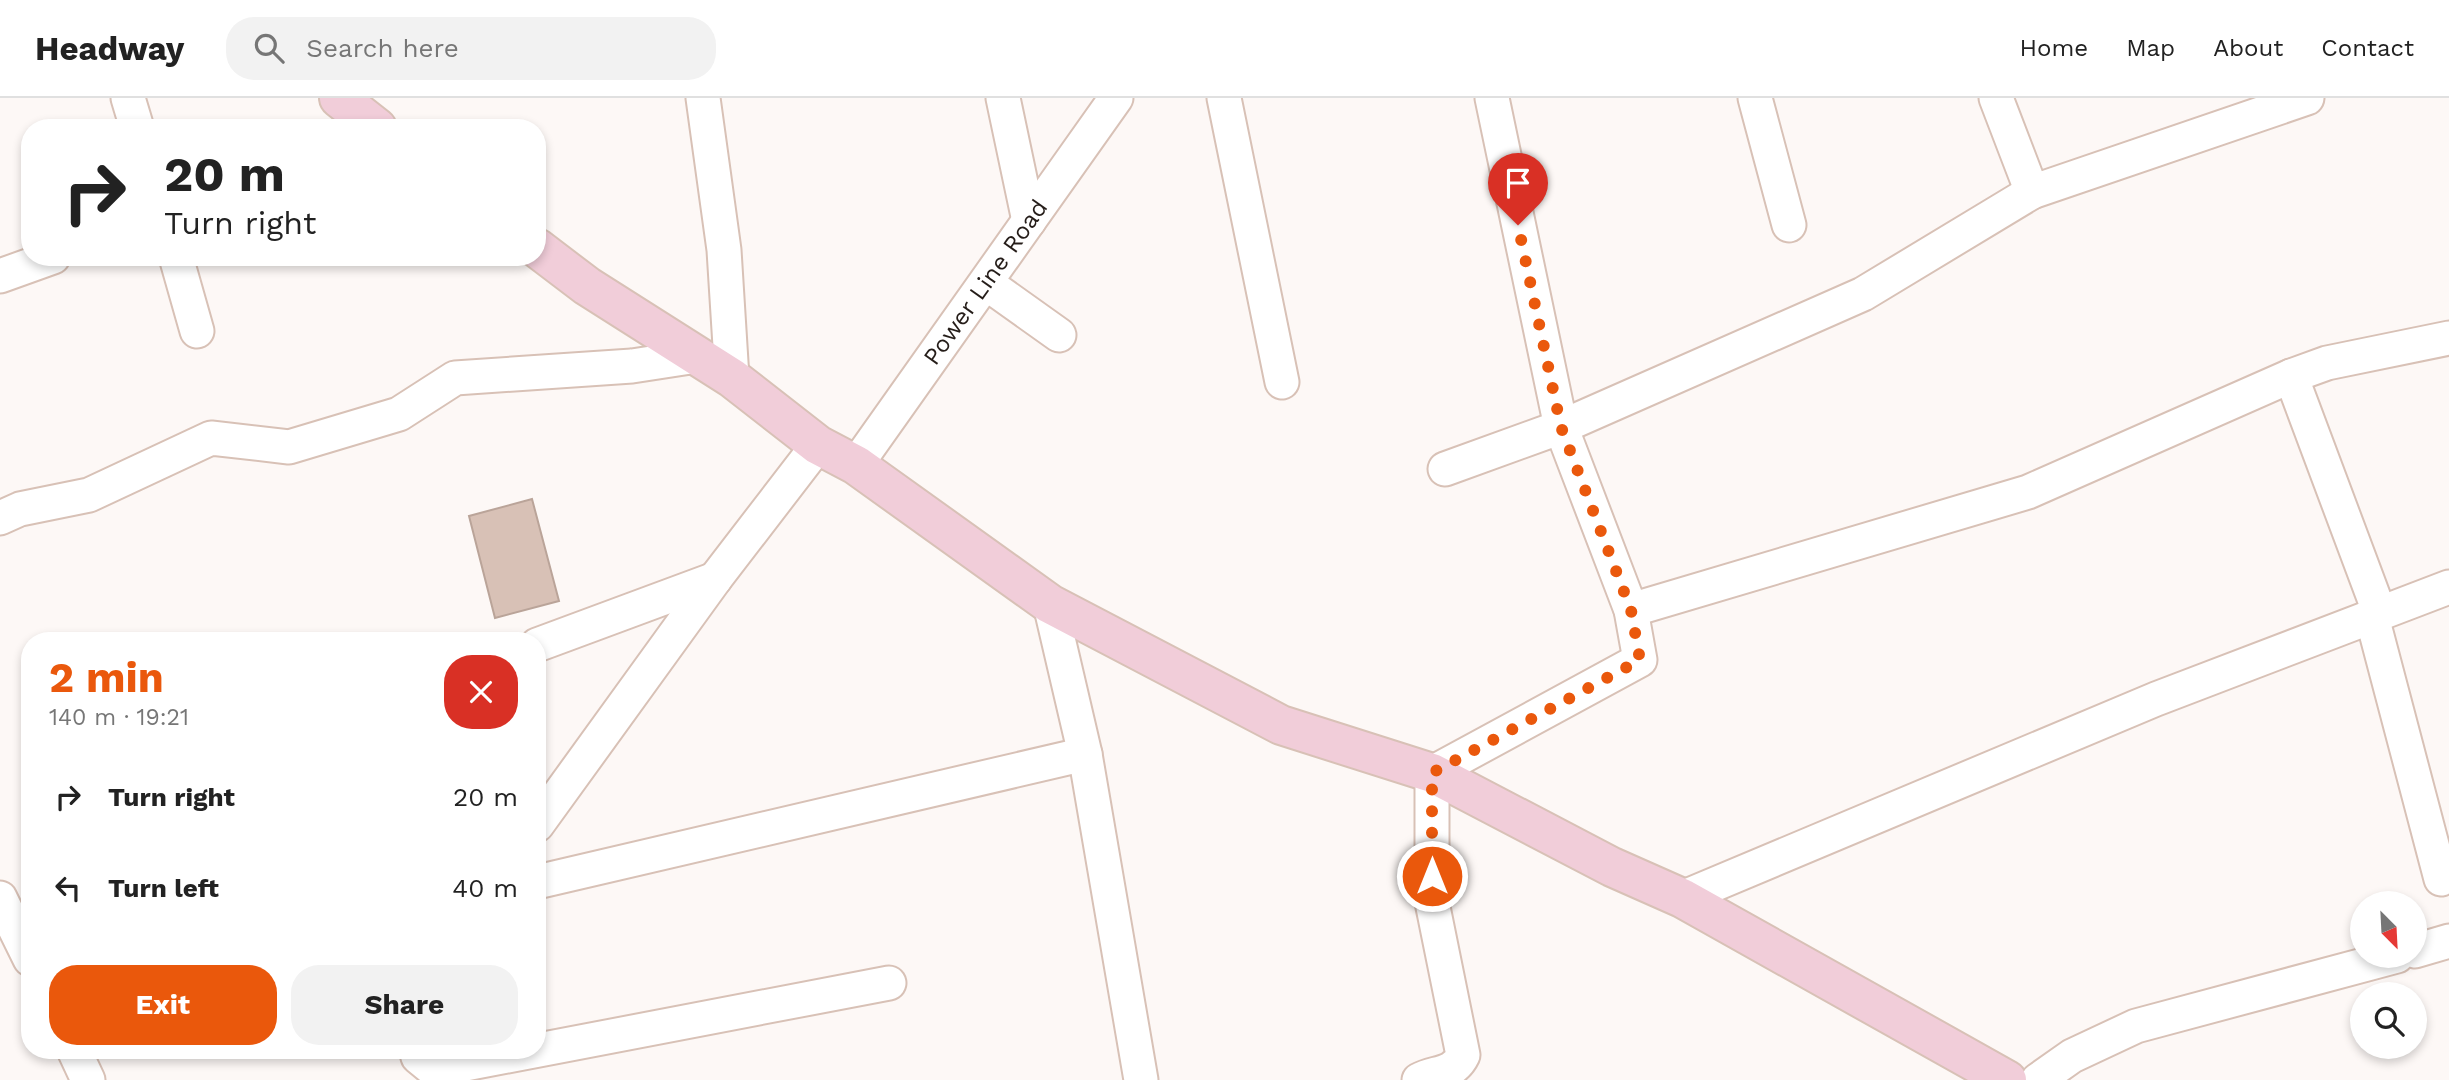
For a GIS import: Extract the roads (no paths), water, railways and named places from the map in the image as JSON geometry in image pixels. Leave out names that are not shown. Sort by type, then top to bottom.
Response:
[{"type":"street","points":[[128,98],[134,119]]},
{"type":"street","points":[[340,98],[366,119]]},
{"type":"street","points":[[703,98],[723,250],[733,378]]},
{"type":"street","points":[[1003,98],[1029,221]]},
{"type":"street","name":"Power Line Road","points":[[856,465],[1116,98]]},
{"type":"street","points":[[1224,98],[1282,382]]},
{"type":"street","points":[[1432,773],[1640,660],[1631,610],[1561,427],[1492,98]]},
{"type":"street","points":[[1755,98],[1789,225]]},
{"type":"street","points":[[1996,98],[2032,192]]},
{"type":"street","points":[[1444,468],[1561,427],[1863,294],[2032,192],[2307,98]]},
{"type":"street","points":[[546,255],[587,286],[733,378],[818,445],[856,465],[1051,604],[1281,725],[1432,773],[1612,867],[1682,898],[1964,1067],[2007,1080]]},
{"type":"street","points":[[0,276],[28,266]]},
{"type":"street","points":[[179,266],[197,331]]},
{"type":"street","points":[[986,283],[1059,335]]},
{"type":"street","points":[[1631,610],[2028,492],[2291,376],[2327,363],[2449,338]]},
{"type":"street","points":[[0,518],[20,509],[89,495],[211,438],[289,447],[399,414],[455,379],[632,366],[696,356]]},
{"type":"street","points":[[2291,376],[2376,616],[2441,879]]},
{"type":"street","points":[[546,813],[715,579],[818,445]]},
{"type":"street","points":[[546,642],[715,579]]},
{"type":"street","points":[[1682,898],[2156,699],[2449,587]]},
{"type":"street","points":[[1051,604],[1085,754],[1140,1080]]},
{"type":"street","points":[[546,880],[1085,754]]},
{"type":"street","points":[[1419,1080],[1447,1073],[1458,1065],[1462,1055],[1432,902],[1432,773]]},
{"type":"street","points":[[0,898],[21,941]]},
{"type":"street","points":[[2427,947],[2449,941]]},
{"type":"street","points":[[2038,1080],[2072,1056],[2136,1026],[2352,968]]},
{"type":"street","points":[[546,1049],[889,983]]},
{"type":"street","points":[[78,1059],[88,1080]]},
{"type":"street","points":[[419,1059],[435,1070],[492,1059]]}]
